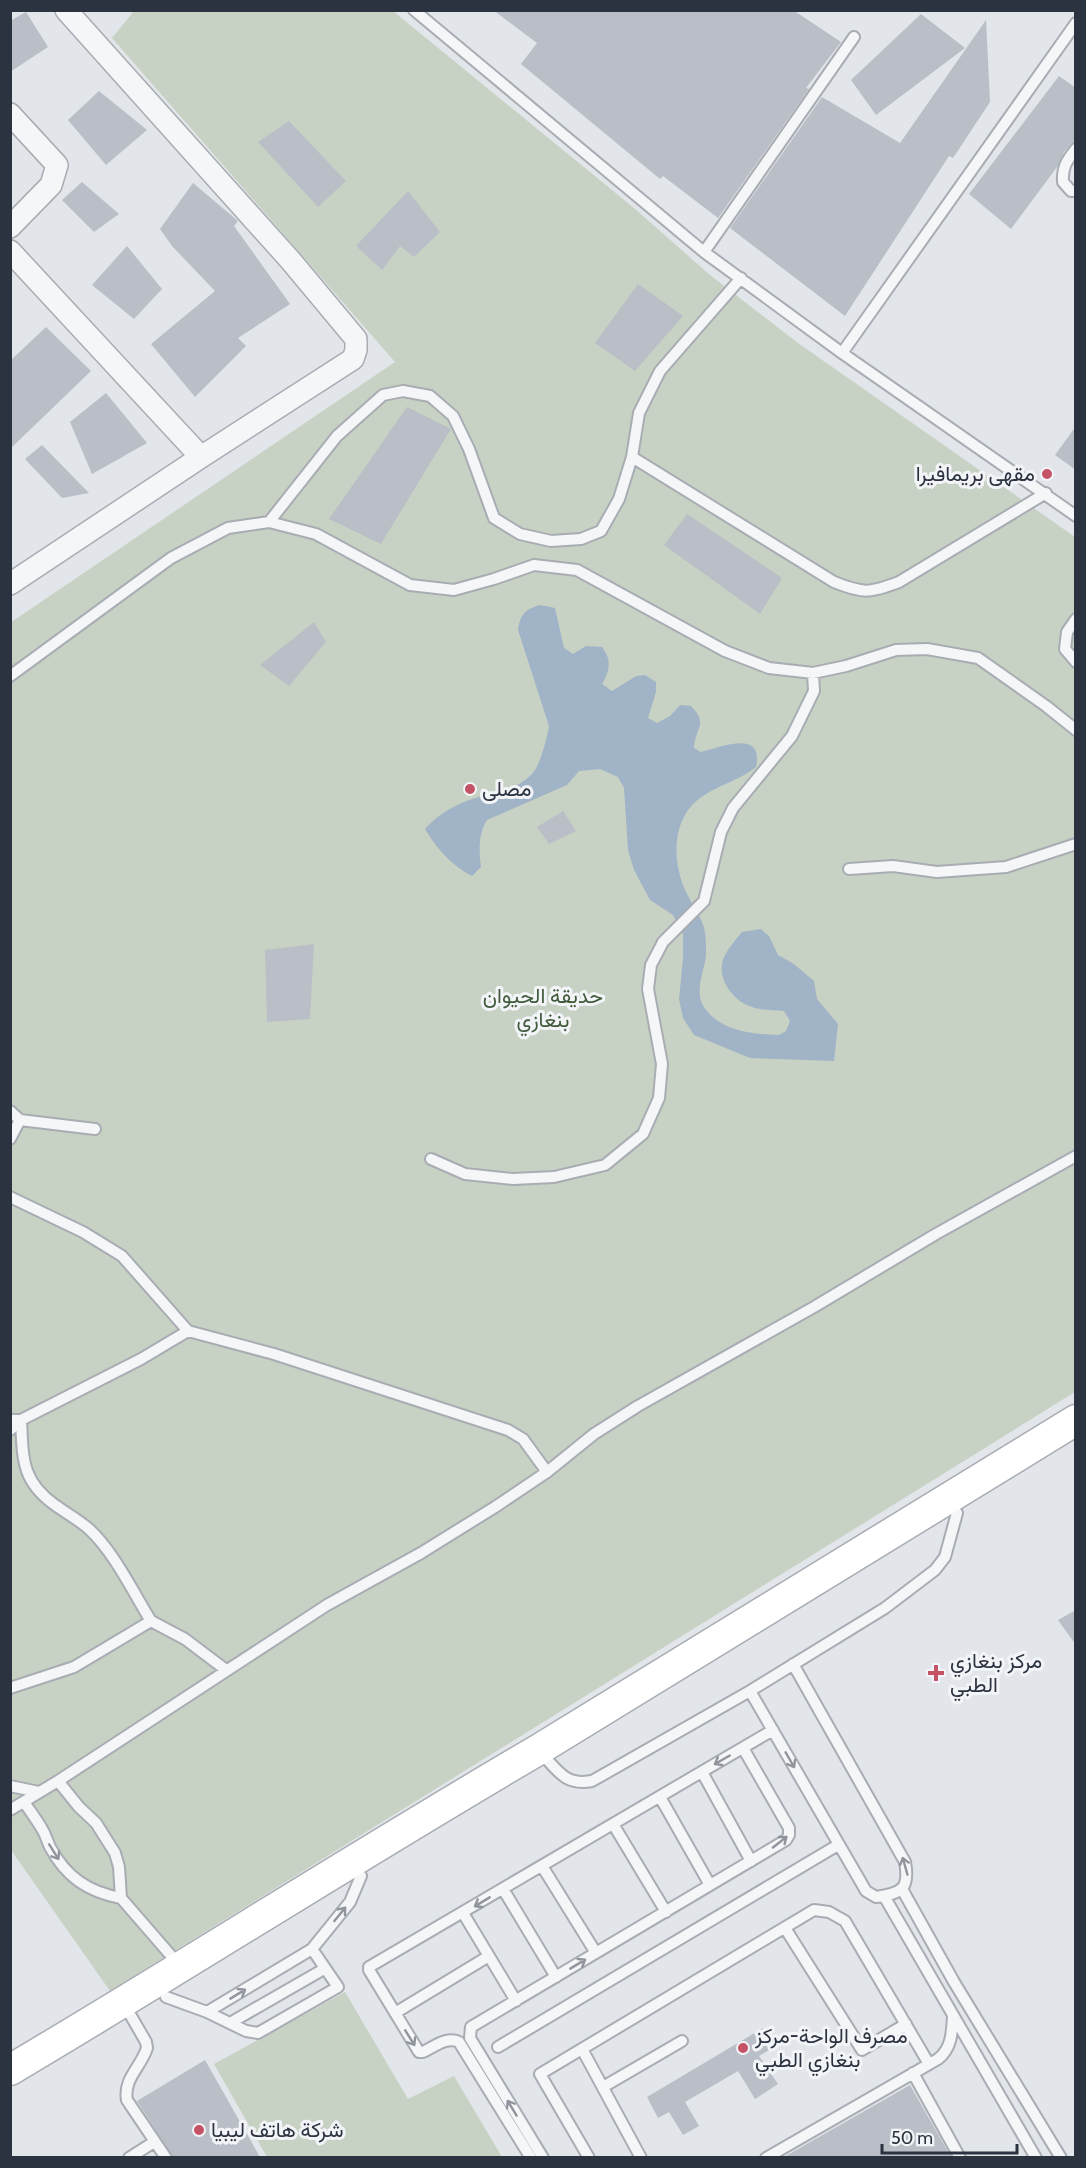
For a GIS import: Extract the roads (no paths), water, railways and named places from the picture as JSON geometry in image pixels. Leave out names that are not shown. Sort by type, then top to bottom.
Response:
[{"type":"main road","points":[[10,2089],[130,2016],[166,1997],[361,1876],[544,1756],[1076,1420]]},
{"type":"main road","points":[[10,2070],[431,1814],[544,1756],[1076,1441]]},
{"type":"street","points":[[10,584],[353,359],[356,350],[356,339],[291,261],[66,10]]},
{"type":"street","points":[[10,114],[57,165],[51,185],[10,227]]},
{"type":"street","points":[[10,251],[201,457]]},
{"type":"lane","points":[[414,10],[704,252],[842,353],[1076,516]]},
{"type":"lane","points":[[842,353],[1076,23]]},
{"type":"lane","points":[[704,252],[854,37]]},
{"type":"lane","points":[[1076,149],[1065,164],[1062,173],[1063,182],[1071,190],[1076,191]]},
{"type":"lane","points":[[269,522],[337,436],[383,395],[404,391],[430,396],[453,416],[469,449],[494,518],[520,534],[551,541],[581,539],[601,531],[619,499],[632,457],[639,414],[660,371],[741,278]]},
{"type":"lane","points":[[632,457],[834,582],[858,591],[880,589],[899,582],[1046,494]]},
{"type":"lane","points":[[10,676],[171,558],[228,528],[269,522],[316,534],[410,585],[454,590],[534,565],[577,570],[725,651],[769,668],[813,673],[846,666],[896,650],[927,649],[978,658],[1076,730]]},
{"type":"lane","points":[[1076,620],[1067,632],[1065,649],[1076,662]]},
{"type":"lane","points":[[431,1159],[465,1174],[513,1179],[554,1177],[605,1165],[643,1134],[659,1098],[662,1064],[648,989],[651,965],[663,942],[699,906],[707,891],[721,832],[733,808],[792,736],[814,691],[813,673]]},
{"type":"lane","points":[[849,869],[893,866],[937,872],[1006,867],[1076,844]]},
{"type":"lane","points":[[10,1111],[20,1120],[96,1129]]},
{"type":"lane","points":[[10,1139],[20,1120]]},
{"type":"lane","points":[[10,1810],[327,1605],[430,1548],[547,1472],[594,1434],[638,1406],[1076,1156]]},
{"type":"lane","points":[[10,1197],[83,1232],[122,1256],[188,1331],[274,1354],[508,1430],[523,1439],[547,1472]]},
{"type":"lane","points":[[10,1430],[16,1420],[141,1359],[188,1331]]},
{"type":"lane","points":[[16,1420],[23,1461],[33,1485],[52,1504],[89,1528],[104,1545],[151,1621],[185,1639],[226,1670]]},
{"type":"lane","points":[[544,1756],[569,1781],[579,1783],[592,1781],[750,1691],[885,1608],[935,1570],[945,1557],[957,1513]]},
{"type":"lane","points":[[10,1688],[74,1667],[151,1621]]},
{"type":"lane","points":[[750,1691],[866,1891],[876,1897],[902,1889],[908,1877],[905,1862],[793,1664]]},
{"type":"lane","points":[[531,2157],[459,2042],[446,2041],[419,2052],[369,1968],[773,1730]]},
{"type":"lane","points":[[543,2157],[470,2038],[471,2028],[786,1840],[789,1828],[743,1748]]},
{"type":"lane","points":[[702,1772],[751,1861]]},
{"type":"lane","points":[[58,1781],[79,1807],[96,1823],[115,1853],[119,1867],[121,1898],[181,1968]]},
{"type":"lane","points":[[10,1786],[39,1792]]},
{"type":"lane","points":[[660,1797],[710,1885]]},
{"type":"lane","points":[[24,1802],[63,1866],[84,1887],[102,1895],[121,1898]]},
{"type":"lane","points":[[613,1824],[666,1912]]},
{"type":"lane","points":[[498,2048],[838,1845]]},
{"type":"lane","points":[[542,1866],[596,1953]]},
{"type":"lane","points":[[207,2012],[312,1949],[350,1902],[361,1876]]},
{"type":"lane","points":[[503,1889],[556,1977]]},
{"type":"lane","points":[[902,1889],[954,1982],[1061,2157]]},
{"type":"lane","points":[[884,1896],[1036,2157]]},
{"type":"lane","points":[[589,2157],[540,2074],[814,1911],[829,1912],[845,1921],[929,2064]]},
{"type":"lane","points":[[463,1913],[516,2001]]},
{"type":"lane","points":[[785,1928],[862,2050],[906,2024]]},
{"type":"lane","points":[[166,1997],[207,2012],[251,2033],[258,2033],[338,1987],[312,1949]]},
{"type":"lane","points":[[395,2013],[489,1956]]},
{"type":"lane","points":[[230,2023],[324,1969]]},
{"type":"lane","points":[[130,2016],[146,2042],[147,2048],[126,2087],[127,2100],[166,2157]]},
{"type":"lane","points":[[766,2157],[945,2054],[952,2032],[953,2016]]},
{"type":"lane","points":[[603,2087],[682,2041]]},
{"type":"lane","points":[[582,2049],[641,2157]]},
{"type":"lane","points":[[913,2073],[960,2157]]},
{"type":"lane","points":[[129,2157],[154,2142]]},
{"type":"water","points":[[540,605],[555,608],[564,648],[573,654],[586,646],[602,647],[609,666],[602,684],[612,691],[636,676],[645,675],[656,682],[656,692],[648,718],[657,723],[670,716],[680,705],[691,706],[700,722],[694,748],[701,752],[739,743],[748,744],[754,748],[757,755],[756,767],[697,800],[683,819],[677,837],[680,877],[705,932],[706,955],[700,984],[700,997],[707,1011],[714,1018],[731,1028],[769,1035],[779,1035],[786,1031],[790,1021],[784,1011],[759,1009],[740,1001],[734,996],[723,978],[723,960],[733,943],[742,932],[761,929],[769,936],[778,955],[794,964],[814,981],[817,999],[838,1024],[834,1061],[750,1058],[694,1035],[683,1018],[679,999],[683,934],[673,915],[650,900],[634,870],[628,850],[624,788],[618,777],[600,769],[579,771],[567,785],[487,820],[480,843],[481,867],[472,876],[440,850],[425,829],[446,811],[465,801],[519,784],[532,774],[538,765],[549,726],[518,630],[524,613]]},
{"type":"place","name":"مقهى بريمافيرا","points":[[1047,474]]},
{"type":"place","name":"مصلى","points":[[470,789]]},
{"type":"place","name":"مركز بنغازي الطبي","points":[[936,1673]]},
{"type":"place","name":"مصرف الواحة-مركز بنغازي الطبي","points":[[743,2048]]},
{"type":"place","name":"شركة هاتف ليبيا","points":[[199,2130]]},
{"type":"park label","name":"حديقة الحيوان بنغازي","points":[[543,1008]]}]
